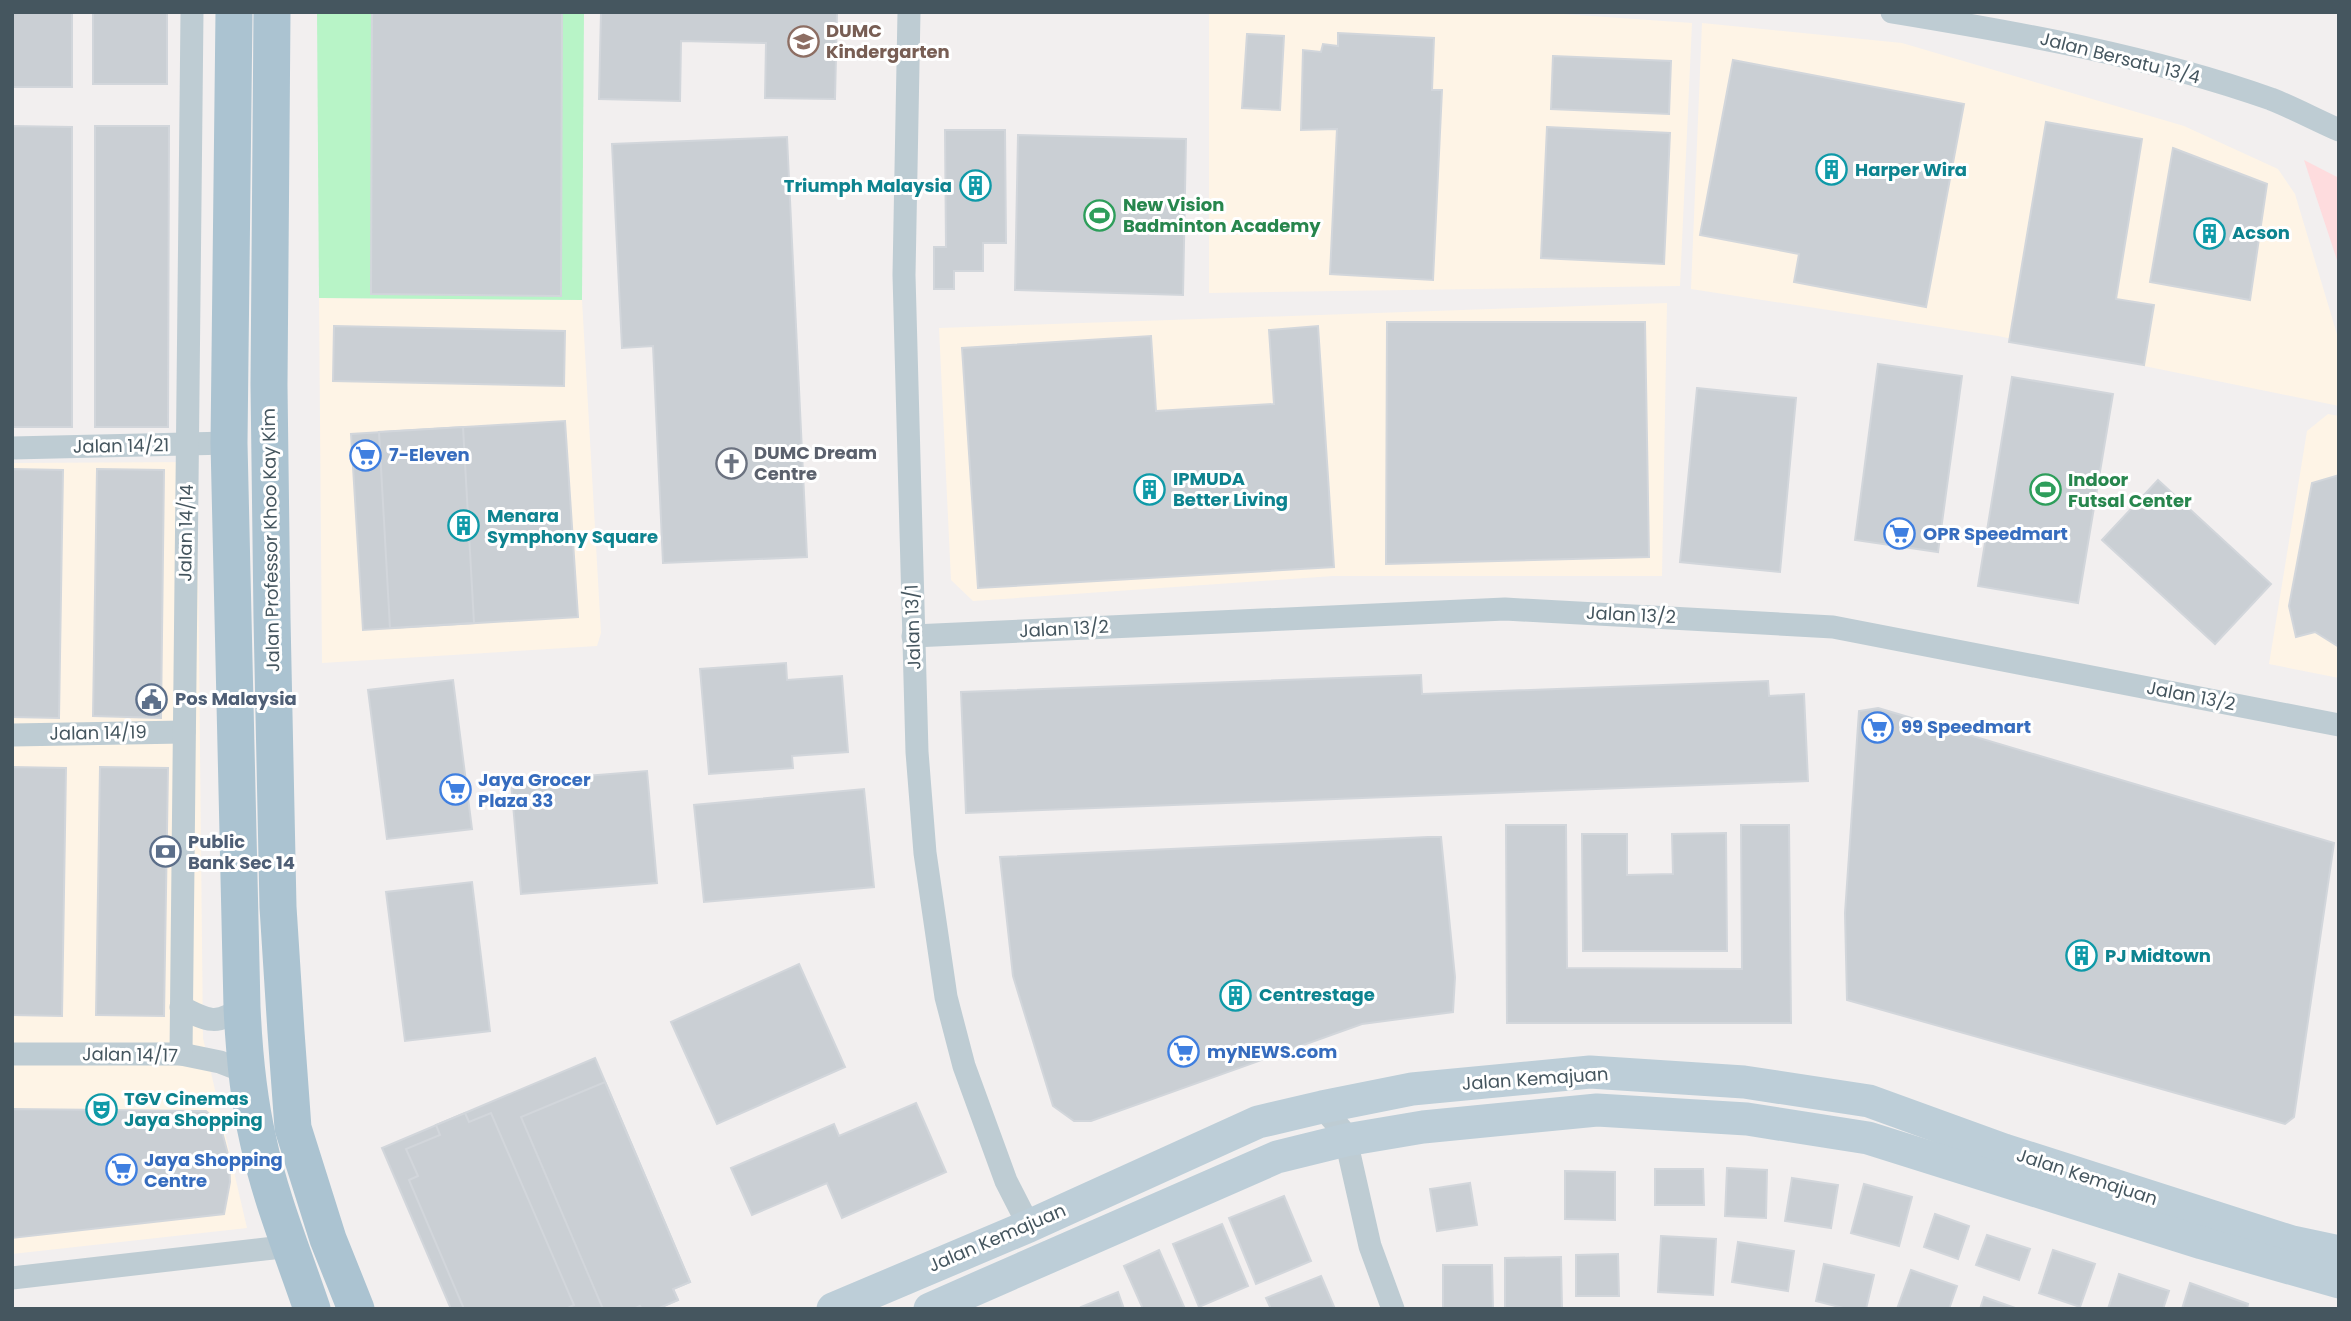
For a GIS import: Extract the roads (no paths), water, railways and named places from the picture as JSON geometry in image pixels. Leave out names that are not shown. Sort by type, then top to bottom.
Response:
[{"type":"main road","points":[[234,12],[229,443],[242,1007],[246,1072],[258,1142],[272,1193],[312,1309]]},
{"type":"main road","name":"Jalan Professor Khoo Kay Kim","points":[[272,12],[269,372],[272,618],[278,907],[287,1046],[293,1128],[328,1239],[356,1309]]},
{"type":"main road","name":"Jalan Kemajuan","points":[[833,1309],[1029,1226],[1258,1122],[1412,1089],[1590,1072],[1744,1082],[1869,1101],[2004,1150],[2292,1242],[2339,1252]]},
{"type":"main road","name":"Jalan Kemajuan","points":[[930,1309],[1277,1157],[1346,1140],[1423,1127],[1597,1110],[1747,1119],[1868,1138],[2202,1243],[2339,1282]]},
{"type":"street","name":"Jalan 14/14","points":[[181,1054],[192,12]]},
{"type":"street","name":"Jalan 13/1","points":[[909,12],[904,275],[917,752],[925,853],[946,997],[964,1066],[1006,1181],[1029,1226]]},
{"type":"street","name":"Jalan Bersatu 13/4","points":[[1892,12],[2021,33],[2178,70],[2273,100],[2339,130]]},
{"type":"street","name":"Jalan 14/21","points":[[12,448],[229,443]]},
{"type":"street","name":"Jalan 13/2","points":[[913,636],[1505,609],[1786,623],[1833,627],[2339,725]]},
{"type":"street","name":"Jalan 14/19","points":[[12,735],[184,732]]},
{"type":"street","points":[[181,1007],[214,1021],[229,1017],[242,1007]]},
{"type":"street","name":"Jalan 14/17","points":[[12,1054],[181,1054],[220,1062],[246,1072]]},
{"type":"street","points":[[1322,1107],[1346,1140],[1370,1246],[1393,1309]]},
{"type":"street","points":[[12,1279],[291,1246]]},
{"type":"place","name":"DUMC Kindergarten","points":[[803,41]]},
{"type":"place","name":"Harper Wira","points":[[1832,170]]},
{"type":"place","name":"Triumph Malaysia","points":[[975,186]]},
{"type":"place","name":"New Vision Badminton Academy","points":[[1100,215]]},
{"type":"place","name":"Acson","points":[[2209,233]]},
{"type":"place","name":"7-Eleven","points":[[366,455]]},
{"type":"place","name":"DUMC Dream Centre","points":[[731,463]]},
{"type":"place","name":"IPMUDA Better Living","points":[[1150,489]]},
{"type":"place","name":"Indoor Futsal Center","points":[[2045,490]]},
{"type":"place","name":"Menara Symphony Square","points":[[464,526]]},
{"type":"place","name":"OPR Speedmart","points":[[1900,534]]},
{"type":"place","name":"Pos Malaysia","points":[[152,699]]},
{"type":"place","name":"99 Speedmart","points":[[1878,727]]},
{"type":"place","name":"Jaya Grocer Plaza 33","points":[[455,790]]},
{"type":"place","name":"Public Bank Sec 14","points":[[165,852]]},
{"type":"place","name":"PJ Midtown","points":[[2082,956]]},
{"type":"place","name":"Centrestage","points":[[1236,995]]},
{"type":"place","name":"myNEWS.com","points":[[1184,1052]]},
{"type":"place","name":"TGV Cinemas Jaya Shopping","points":[[101,1109]]},
{"type":"place","name":"Jaya Shopping Centre","points":[[121,1170]]}]
